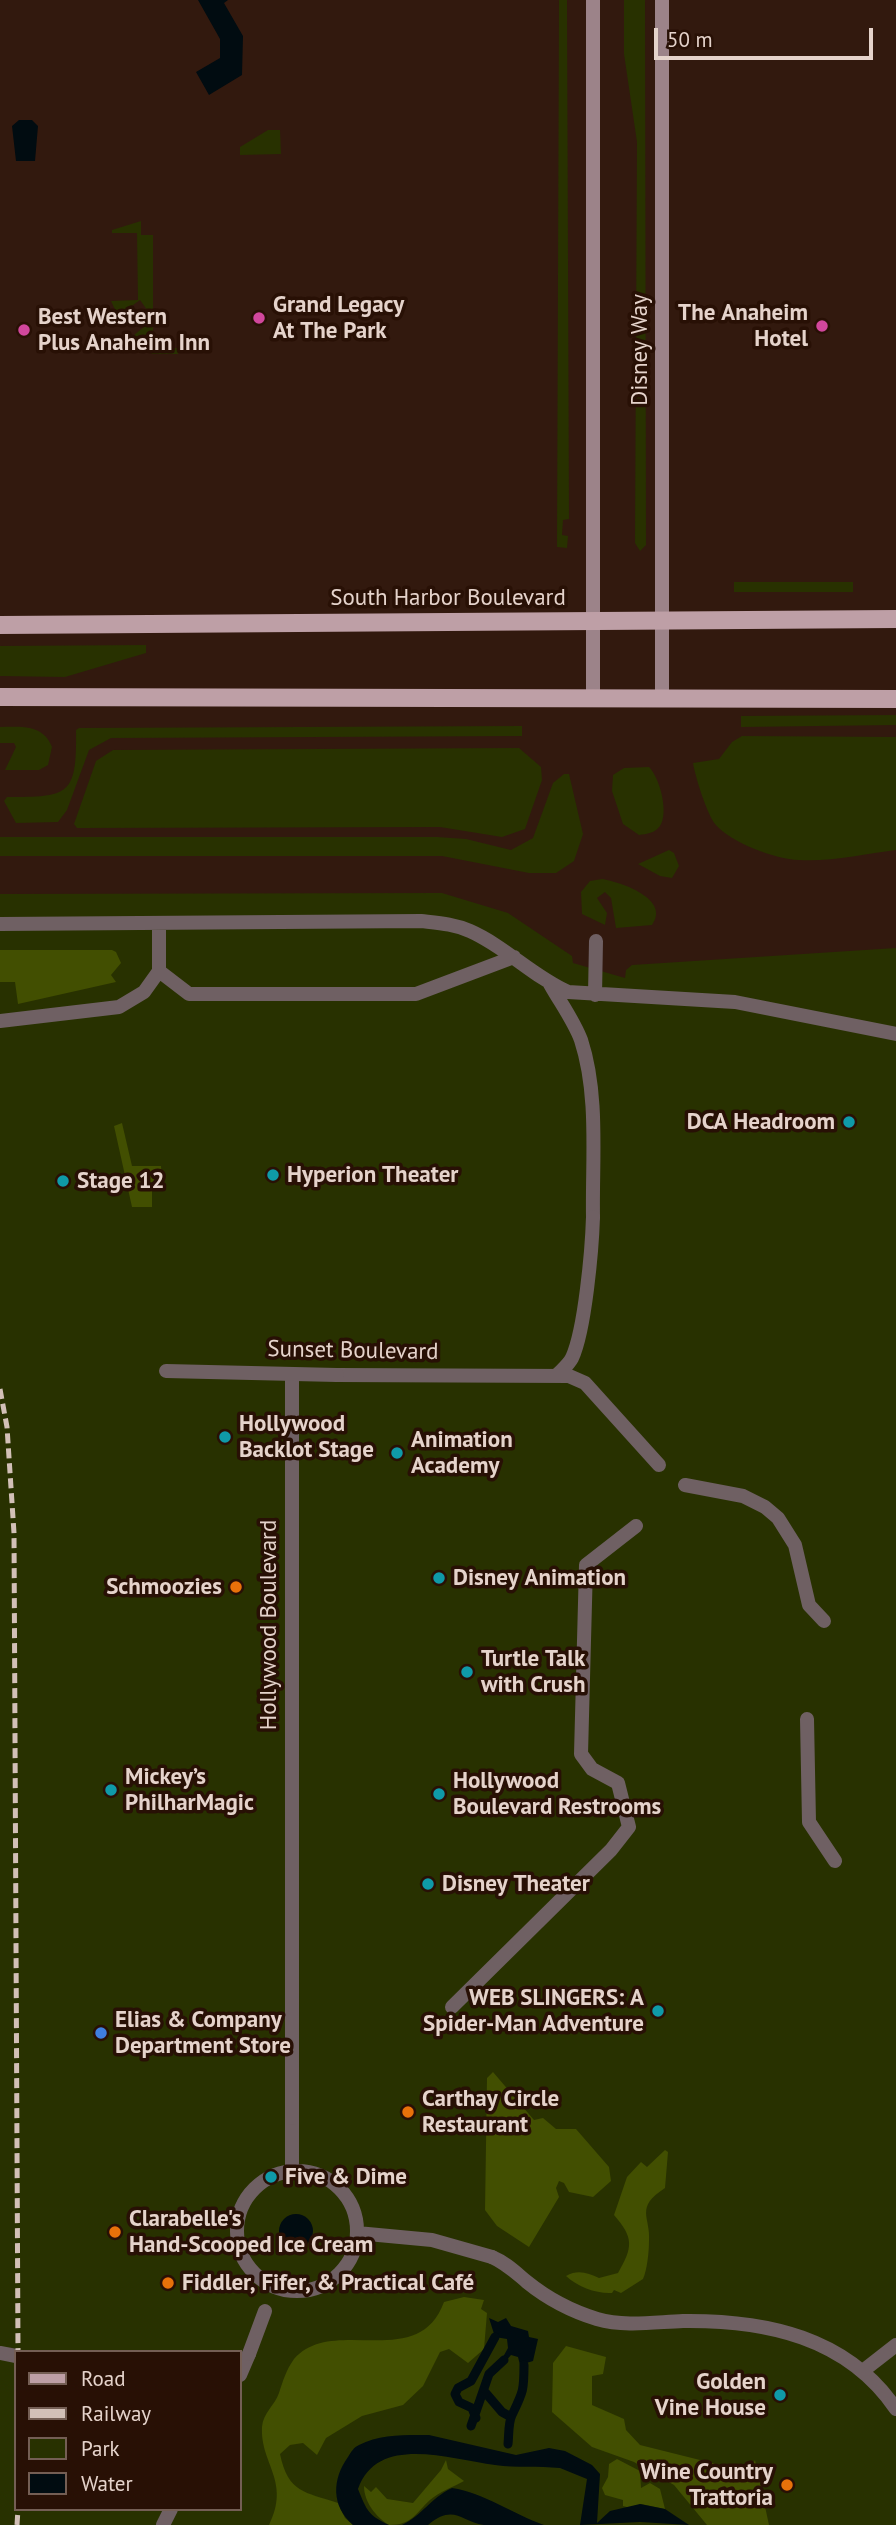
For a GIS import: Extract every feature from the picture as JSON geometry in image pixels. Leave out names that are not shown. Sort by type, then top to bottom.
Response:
[{"type":"main road","name":"Disney Way","points":[[593,0],[593,700]]},
{"type":"main road","name":"Disney Way","points":[[662,0],[662,700]]},
{"type":"main road","name":"South Harbor Boulevard","points":[[0,625],[896,620]]},
{"type":"main road","points":[[0,696],[896,699]]},
{"type":"street","points":[[0,924],[421,921],[470,931],[550,984],[568,992],[735,1002],[896,1034]]},
{"type":"street","points":[[0,1021],[119,1007],[144,992],[159,971],[159,923]]},
{"type":"street","points":[[595,995],[596,941]]},
{"type":"street","points":[[159,971],[189,994],[416,994],[513,957]]},
{"type":"street","points":[[550,984],[580,1038],[591,1096],[592,1252],[574,1354],[558,1374],[585,1383],[659,1465]]},
{"type":"street","points":[[592,1252],[607,1249]]},
{"type":"street","name":"Sunset Boulevard","points":[[166,1371],[337,1375],[558,1374]]},
{"type":"street","name":"Hollywood Boulevard","points":[[292,1374],[292,2171]]},
{"type":"street","points":[[684,1485],[743,1496],[765,1507],[778,1518],[795,1545],[809,1605],[824,1621]]},
{"type":"street","points":[[452,2007],[611,1850],[629,1827],[618,1783],[592,1769],[581,1755],[581,1672],[586,1565],[636,1526]]},
{"type":"street","points":[[807,1719],[810,1822],[835,1861]]},
{"type":"street","points":[[292,2171],[321,2176],[339,2188],[353,2210],[357,2233],[345,2267],[335,2277],[317,2287],[295,2291],[276,2288],[257,2276],[239,2248],[238,2218],[246,2200],[259,2184],[278,2174],[292,2171]]},
{"type":"street","points":[[357,2233],[432,2241],[492,2258],[505,2263],[562,2306],[601,2320],[750,2323],[816,2344],[864,2370],[879,2384],[896,2409]]},
{"type":"street","points":[[242,2371],[265,2311]]},
{"type":"street","points":[[864,2370],[896,2344]]},
{"type":"green space","points":[[559,0],[567,0],[569,519],[563,520],[562,535],[568,536],[567,548],[557,547]]},
{"type":"green space","points":[[624,0],[645,0],[646,545],[640,551],[635,543],[637,142],[624,54]]},
{"type":"green space","points":[[268,130],[280,130],[281,154],[240,155],[240,147]]},
{"type":"green space","points":[[141,221],[141,235],[153,235],[153,348],[178,348],[178,354],[152,354],[134,335],[150,322],[150,314],[140,300],[118,316],[111,301],[138,300],[137,233],[112,233],[112,230]]},
{"type":"green space","points":[[734,582],[853,582],[853,592],[734,592]]},
{"type":"green space","points":[[146,645],[146,653],[65,677],[0,676],[0,646]]},
{"type":"green space","points":[[896,715],[896,725],[741,727],[741,716]]},
{"type":"green space","points":[[522,726],[522,736],[111,738],[89,750],[67,810],[58,822],[16,823],[4,801],[7,797],[44,796],[65,788],[71,780],[74,768],[76,730],[79,728]]},
{"type":"green space","points":[[0,727],[31,728],[43,734],[52,747],[48,765],[39,770],[5,770],[16,747],[14,743],[0,743]]},
{"type":"green space","points":[[742,736],[896,737],[896,850],[823,860],[789,859],[754,849],[722,831],[708,812],[693,763],[719,759],[732,742]]},
{"type":"green space","points":[[519,748],[541,767],[542,780],[525,829],[502,837],[440,827],[77,828],[74,824],[96,761],[113,750]]},
{"type":"green space","points":[[649,767],[657,779],[662,796],[663,820],[656,830],[639,835],[623,824],[612,791],[613,775],[624,768]]},
{"type":"green space","points":[[564,774],[569,774],[583,834],[574,861],[556,873],[529,873],[442,856],[0,856],[0,837],[437,837],[466,839],[511,850],[533,838],[553,783]]},
{"type":"green space","points":[[669,850],[674,853],[679,866],[672,878],[660,876],[638,864]]},
{"type":"green space","points":[[602,879],[631,888],[650,900],[655,907],[656,916],[652,925],[616,928],[611,898],[605,892],[597,898],[607,913],[605,925],[582,914],[581,892],[590,881]]},
{"type":"green space","points":[[442,893],[508,913],[572,956],[573,963],[625,978],[626,970],[632,965],[896,948],[896,2525],[0,2525],[0,894]]},
{"type":"green space","points":[[0,950],[112,950],[116,952],[121,963],[111,975],[116,982],[18,1004],[15,982],[0,982]]},
{"type":"green space","points":[[122,1123],[132,1166],[161,1166],[162,1180],[152,1182],[152,1207],[132,1207],[114,1126]]},
{"type":"green space","points":[[493,2072],[534,2120],[543,2118],[556,2129],[576,2129],[609,2167],[611,2181],[593,2197],[569,2192],[564,2183],[559,2181],[556,2188],[559,2197],[529,2247],[497,2226],[485,2210],[487,2078]]},
{"type":"green space","points":[[665,2150],[668,2152],[665,2188],[655,2195],[647,2207],[649,2245],[643,2279],[621,2293],[614,2290],[612,2293],[594,2291],[571,2280],[566,2276],[579,2272],[599,2278],[618,2273],[627,2256],[629,2243],[625,2230],[614,2215],[627,2177],[641,2162],[647,2167]]},
{"type":"green space","points":[[464,2297],[484,2300],[481,2309],[487,2313],[484,2349],[468,2363],[449,2349],[440,2352],[423,2386],[403,2405],[362,2416],[326,2438],[317,2455],[303,2443],[290,2445],[280,2454],[283,2467],[293,2484],[307,2493],[338,2503],[345,2518],[353,2525],[269,2525],[277,2496],[273,2473],[265,2452],[262,2427],[294,2359],[311,2347],[330,2341],[395,2339],[415,2335],[432,2323],[444,2302]]},
{"type":"green space","points":[[566,2346],[606,2357],[603,2374],[592,2376],[592,2405],[624,2419],[626,2430],[640,2445],[748,2472],[755,2460],[769,2525],[707,2525],[674,2485],[634,2462],[592,2447],[552,2412],[553,2363]]},
{"type":"green space","points":[[617,2459],[640,2471],[641,2488],[650,2483],[660,2489],[665,2509],[641,2504],[631,2508],[623,2506],[623,2500],[605,2495],[602,2488],[608,2477],[609,2464]]},
{"type":"green space","points":[[446,2460],[448,2469],[464,2481],[434,2497],[408,2521],[389,2525],[380,2518],[366,2498],[364,2486],[371,2492],[376,2487],[387,2499],[413,2503],[441,2470]]},
{"type":"water","points":[[198,0],[228,0],[224,3],[243,36],[242,75],[209,95],[196,72],[220,58],[220,39]]},
{"type":"water","points":[[19,120],[32,120],[38,126],[35,161],[16,161],[12,126]]},
{"type":"water","points":[[296,2214],[308,2219],[313,2231],[308,2243],[296,2248],[284,2243],[279,2231],[284,2219]]},
{"type":"water","points":[[489,2318],[498,2322],[506,2318],[511,2326],[528,2331],[529,2337],[538,2339],[533,2361],[520,2365],[518,2357],[511,2355],[505,2362],[503,2357],[508,2348],[507,2339],[495,2337]]},
{"type":"water","points":[[429,2435],[516,2455],[549,2448],[565,2451],[592,2465],[600,2474],[597,2523],[610,2511],[640,2504],[665,2509],[689,2525],[640,2522],[580,2525],[587,2479],[560,2468],[503,2466],[418,2454],[399,2455],[382,2461],[368,2472],[358,2489],[369,2512],[389,2525],[353,2525],[341,2509],[336,2492],[339,2474],[353,2450],[367,2441],[384,2437]]},
{"type":"water","points":[[452,2488],[476,2494],[544,2525],[484,2525],[457,2516],[444,2515],[428,2525],[402,2525]]},
{"type":"waterway","points":[[476,2418],[472,2408],[459,2402],[455,2394],[458,2388],[471,2381],[495,2337]]},
{"type":"waterway","points":[[471,2426],[489,2374],[504,2360]]},
{"type":"waterway","points":[[508,2444],[511,2418],[522,2391],[524,2365]]},
{"type":"waterway","points":[[484,2391],[502,2412],[511,2417]]},
{"type":"railway","points":[[0,1389],[7,1427],[14,1533],[18,2350]]},
{"type":"railway","points":[[17,2525],[18,2511]]},
{"type":"place","name":"Grand Legacy At The Park","points":[[259,318]]},
{"type":"place","name":"The Anaheim Hotel","points":[[822,326]]},
{"type":"place","name":"Best Western Plus Anaheim Inn","points":[[24,330]]},
{"type":"place","name":"DCA Headroom","points":[[849,1122]]},
{"type":"place","name":"Hyperion Theater","points":[[273,1175]]},
{"type":"place","name":"Stage 12","points":[[63,1181]]},
{"type":"place","name":"Hollywood Backlot Stage","points":[[225,1437]]},
{"type":"place","name":"Animation Academy","points":[[397,1453]]},
{"type":"place","name":"Disney Animation","points":[[439,1578]]},
{"type":"place","name":"Schmoozies","points":[[236,1587]]},
{"type":"place","name":"Turtle Talk with Crush","points":[[467,1672]]},
{"type":"place","name":"Mickey’s PhilharMagic","points":[[111,1790]]},
{"type":"place","name":"Hollywood Boulevard Restrooms","points":[[439,1794]]},
{"type":"place","name":"Disney Theater","points":[[428,1884]]},
{"type":"place","name":"WEB SLINGERS: A Spider-Man Adventure","points":[[658,2011]]},
{"type":"place","name":"Elias & Company Department Store","points":[[101,2033]]},
{"type":"place","name":"Carthay Circle Restaurant","points":[[408,2112]]},
{"type":"place","name":"Five & Dime","points":[[271,2177]]},
{"type":"place","name":"Clarabelle's Hand-Scooped Ice Cream","points":[[115,2232]]},
{"type":"place","name":"Fiddler, Fifer, & Practical Café","points":[[168,2283]]},
{"type":"place","name":"Golden Vine House","points":[[780,2395]]},
{"type":"place","name":"Wine Country Trattoria","points":[[787,2485]]}]
